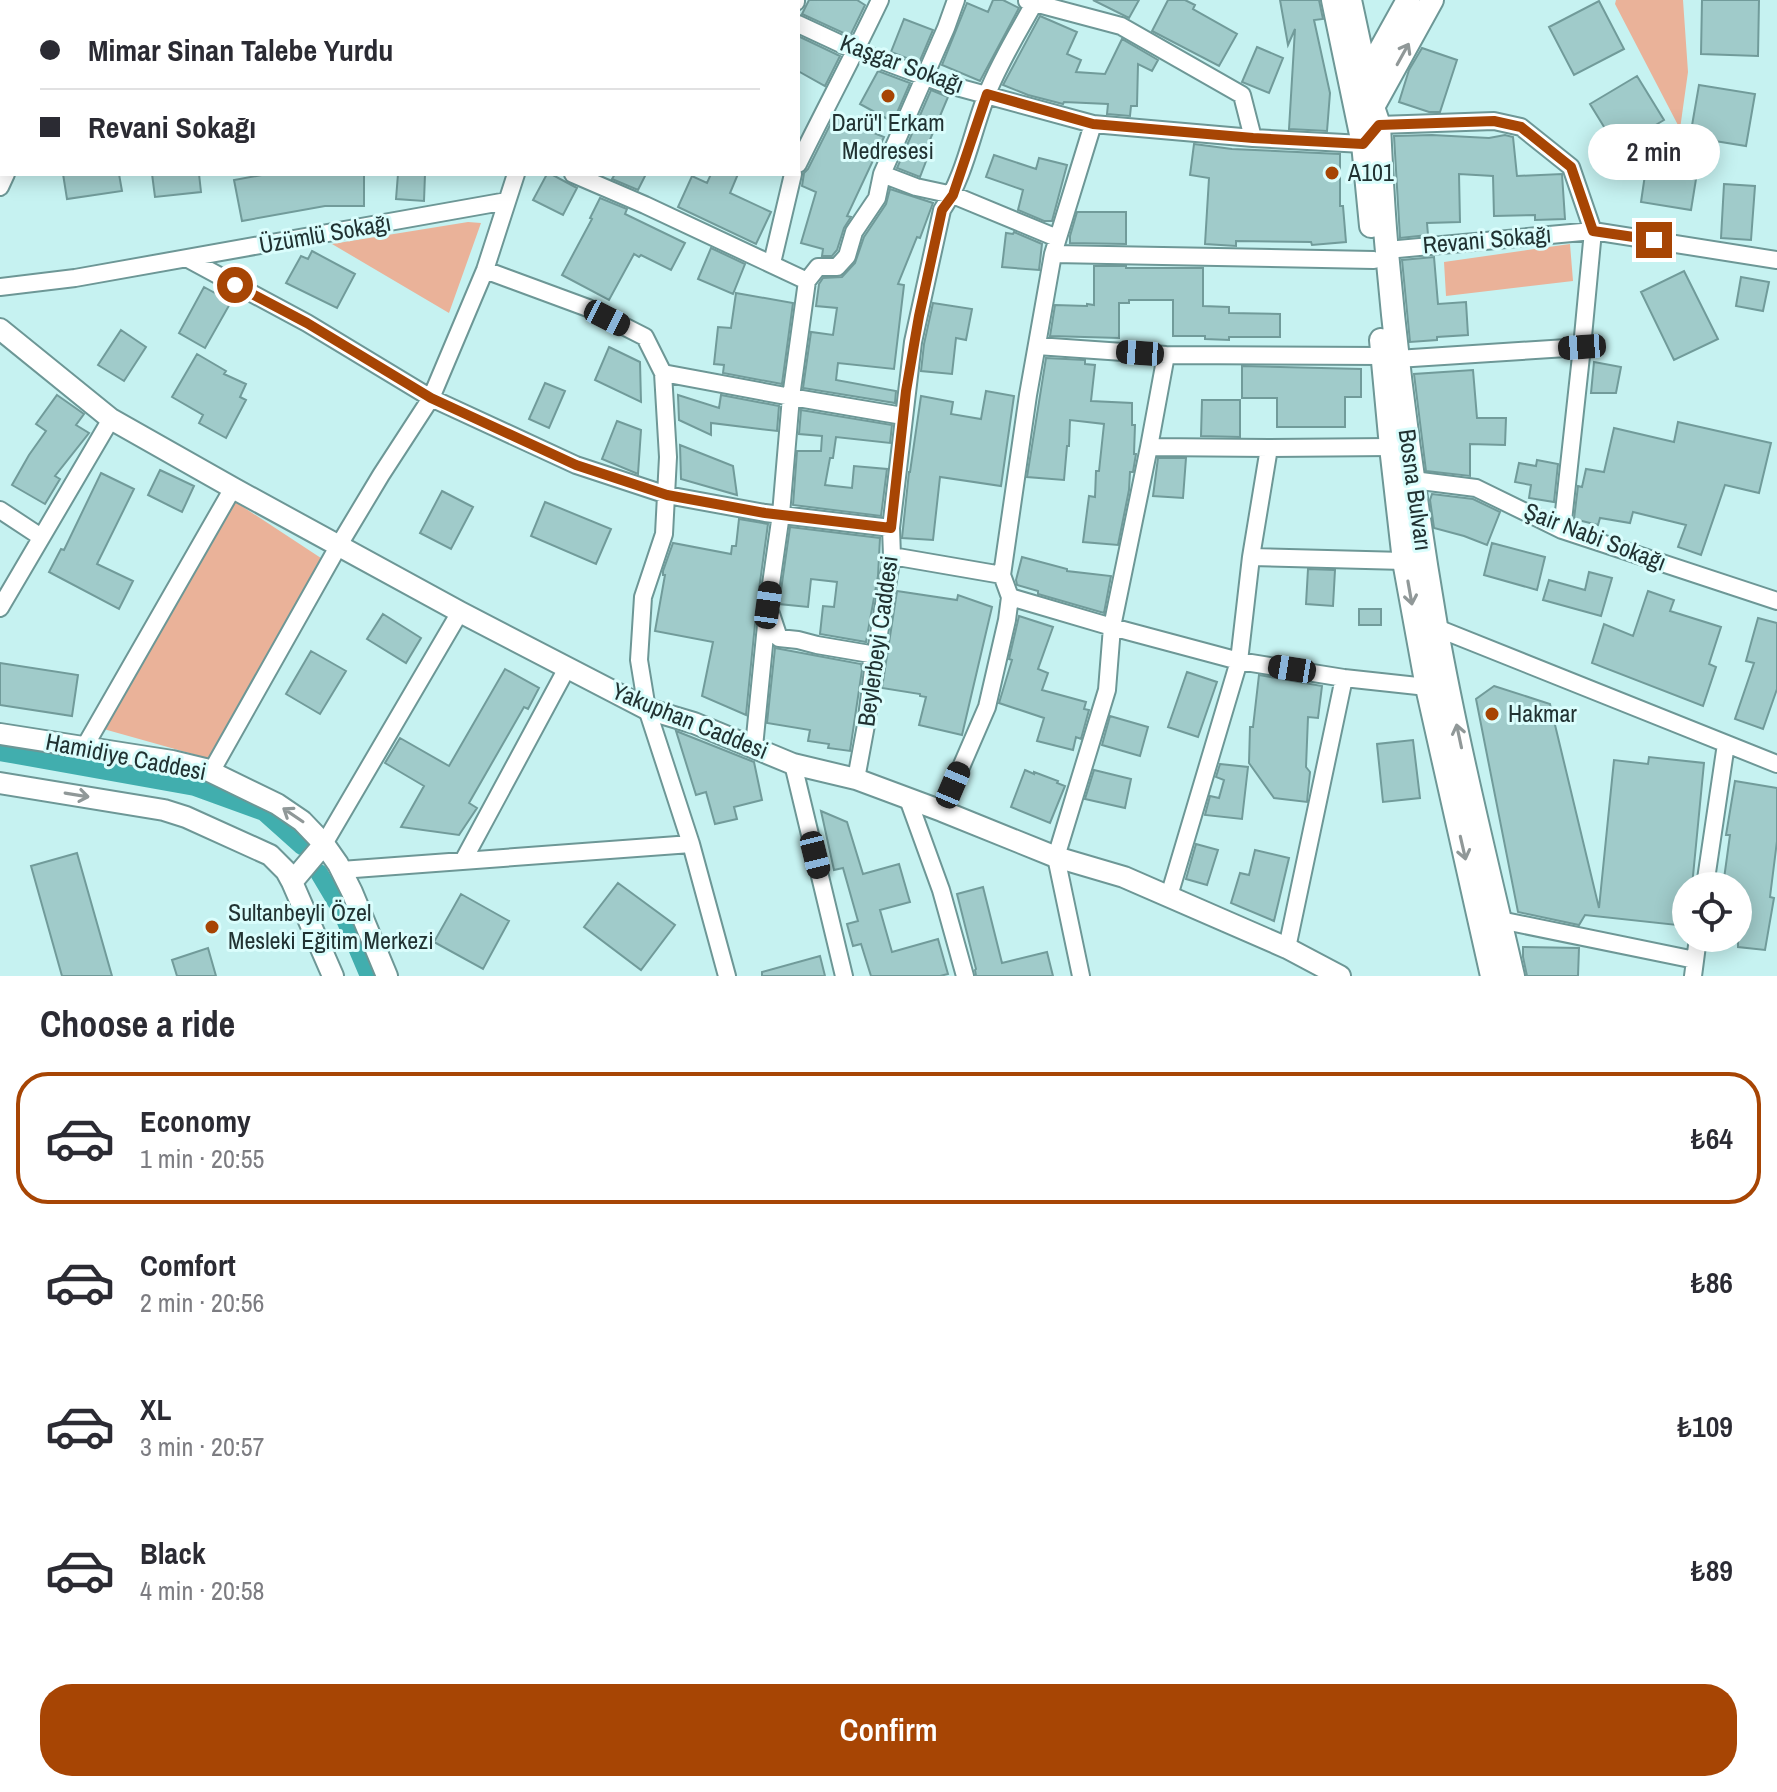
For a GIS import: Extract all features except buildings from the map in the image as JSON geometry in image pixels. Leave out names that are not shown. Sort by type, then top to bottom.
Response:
[{"type":"main road","name":"Bosna Bulvarı","points":[[1333,0],[1368,110],[1363,144],[1380,255]]},
{"type":"main road","name":"Bosna Bulvarı","points":[[1350,0],[1366,76],[1390,357],[1391,447],[1404,561],[1427,687],[1492,976]]},
{"type":"main road","points":[[1366,76],[1408,0]]},
{"type":"main road","points":[[1368,110],[1432,0]]},
{"type":"main road","name":"Bosna Bulvarı","points":[[1390,357],[1437,628],[1466,773],[1513,976]]},
{"type":"street","points":[[800,160],[880,0]]},
{"type":"street","points":[[754,747],[791,397],[807,281],[818,267],[837,267],[847,256],[854,232],[877,198],[882,174],[956,0]]},
{"type":"street","points":[[1032,1],[1121,26],[1242,95],[1253,138]]},
{"type":"street","name":"Beylerbeyi Caddesi","points":[[856,779],[892,556],[891,528],[913,342],[942,210],[953,195],[987,94],[1032,1]]},
{"type":"street","name":"Kaşgar Sokağı","points":[[800,25],[856,51],[942,83],[1093,124],[1363,144]]},
{"type":"street","points":[[1363,144],[1368,110],[1494,121],[1521,127],[1571,167],[1593,231],[1562,530]]},
{"type":"street","points":[[942,811],[987,707],[1007,620],[1010,597],[1002,575],[1020,443],[1055,246],[1093,124]]},
{"type":"street","points":[[882,174],[916,187],[953,195],[1055,246]]},
{"type":"street","points":[[211,772],[339,545],[431,398],[485,270],[515,176]]},
{"type":"street","points":[[578,176],[807,281]]},
{"type":"street","points":[[772,263],[793,176]]},
{"type":"street","name":"Üzümlü Sokağı","points":[[0,287],[188,259],[507,201]]},
{"type":"street","name":"Revani Sokağı","points":[[1055,246],[1380,255],[1593,231],[1777,260]]},
{"type":"street","points":[[188,259],[307,323],[431,398],[576,465],[667,495],[765,513],[891,528]]},
{"type":"street","points":[[485,270],[588,308],[645,337],[663,373],[668,457],[664,534],[643,597],[639,660],[647,709],[691,844],[727,976]]},
{"type":"street","name":"Yakuphan Caddesi","points":[[0,329],[111,419],[460,612],[647,709],[694,723],[793,764],[856,779],[1056,857],[1124,877],[1287,948],[1317,970],[1340,976]]},
{"type":"street","points":[[1037,346],[1166,355],[1390,357],[1582,347]]},
{"type":"street","points":[[1081,976],[1056,857],[1107,690],[1112,627],[1166,355]]},
{"type":"street","points":[[663,373],[903,416]]},
{"type":"street","points":[[0,608],[111,419]]},
{"type":"street","points":[[1149,447],[1391,447]]},
{"type":"street","points":[[1169,896],[1239,661],[1251,557],[1269,448]]},
{"type":"street","name":"Şair Nabi Sokağı","points":[[1413,480],[1476,488],[1562,530],[1777,601]]},
{"type":"street","points":[[85,746],[233,488]]},
{"type":"street","points":[[0,510],[41,537]]},
{"type":"street","points":[[892,556],[1002,575]]},
{"type":"street","points":[[1251,557],[1404,561]]},
{"type":"street","points":[[1010,597],[1239,661],[1344,678],[1427,687]]},
{"type":"street","points":[[768,605],[779,638],[870,654],[873,670]]},
{"type":"street","points":[[292,882],[324,844],[460,612]]},
{"type":"street","points":[[1437,628],[1777,764]]},
{"type":"street","points":[[463,861],[567,668]]},
{"type":"street","points":[[1287,948],[1344,678]]},
{"type":"street","name":"Hamidiye Caddesi","points":[[0,734],[172,761],[211,772],[277,804],[302,821],[324,844],[341,870],[387,976]]},
{"type":"street","points":[[1707,872],[1726,744]]},
{"type":"street","points":[[793,764],[844,976]]},
{"type":"street","points":[[0,783],[164,810],[270,855],[292,882],[333,976]]},
{"type":"street","points":[[908,799],[941,890],[965,976]]},
{"type":"street","points":[[341,870],[691,844]]},
{"type":"street","points":[[1500,920],[1694,968]]},
{"type":"shaded area","points":[[1616,0],[1683,0],[1688,72],[1680,129],[1615,4]]},
{"type":"shaded area","points":[[468,222],[481,223],[449,313],[332,244]]},
{"type":"shaded area","points":[[1570,244],[1573,281],[1446,296],[1444,262]]},
{"type":"shaded area","points":[[228,497],[327,562],[214,760],[100,728]]},
{"type":"waterway","points":[[0,752],[195,787],[264,812],[302,846]]},
{"type":"waterway","points":[[319,873],[341,910],[369,976]]},
{"type":"place","name":"Darü'l Erkam Medresesi","points":[[888,96]]},
{"type":"place","name":"A101","points":[[1332,173]]},
{"type":"place","name":"Hakmar","points":[[1492,714]]},
{"type":"place","name":"Sultanbeyli Özel Mesleki Eğitim Merkezi","points":[[212,927]]},
{"type":"route","points":[[235,285],[307,323],[431,398],[576,465],[667,495],[765,513],[891,528],[913,342],[942,210],[953,195],[987,94],[1093,124],[1363,144],[1379,125],[1494,121],[1521,127],[1571,167],[1593,231],[1654,240]]}]
